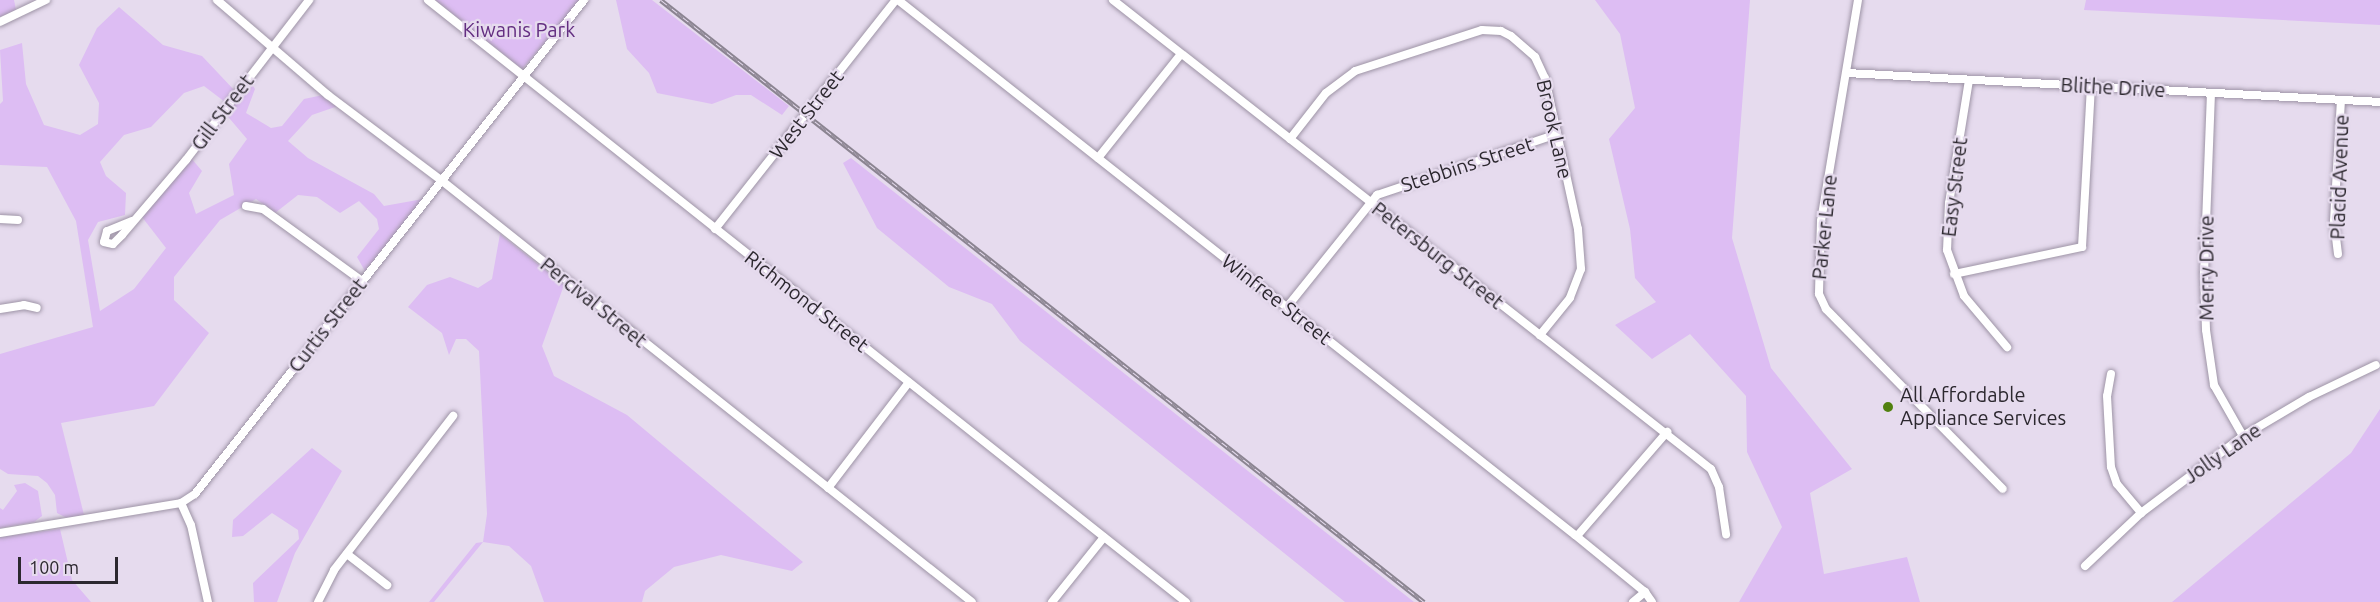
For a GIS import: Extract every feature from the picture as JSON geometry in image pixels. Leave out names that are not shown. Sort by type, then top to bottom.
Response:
[{"type":"street","points":[[0,22],[46,0]]},
{"type":"street","name":"Percival Street","points":[[217,0],[328,95],[441,180],[972,602]]},
{"type":"street","name":"Gill Street","points":[[132,221],[186,159],[309,0]]},
{"type":"street","name":"Richmond Street","points":[[428,0],[1186,602]]},
{"type":"street","name":"Curtis Street","points":[[182,503],[195,494],[584,0]]},
{"type":"street","name":"Winfree Street","points":[[897,0],[1576,536],[1645,592],[1652,602]]},
{"type":"street","name":"West Street","points":[[716,229],[897,0]]},
{"type":"street","name":"Petersburg Street","points":[[1113,0],[1712,469],[1719,487],[1726,534]]},
{"type":"street","name":"Parker Lane","points":[[1858,0],[1821,221],[1817,285],[1822,302],[2003,489]]},
{"type":"street","name":"Brook Lane","points":[[1290,139],[1326,93],[1355,71],[1491,30],[1511,36],[1535,57],[1545,78],[1578,229],[1581,269],[1570,298],[1540,335]]},
{"type":"street","points":[[1098,158],[1181,54]]},
{"type":"street","name":"Blithe Drive","points":[[1847,73],[2380,102]]},
{"type":"street","name":"Easy Street","points":[[1969,80],[1946,229],[1954,273],[1964,296],[2007,347]]},
{"type":"street","points":[[1954,273],[2082,247],[2091,87]]},
{"type":"street","name":"Merry Drive","points":[[2211,93],[2204,272],[2206,330],[2214,385],[2242,436]]},
{"type":"street","name":"Placid Avenue","points":[[2337,254],[2334,221],[2341,100]]},
{"type":"street","name":"Stebbins Street","points":[[1287,308],[1369,202],[1382,192],[1557,134]]},
{"type":"street","points":[[246,206],[263,209],[362,281]]},
{"type":"street","points":[[0,219],[18,220]]},
{"type":"street","points":[[0,309],[24,305],[37,308]]},
{"type":"street","name":"Jolly Lane","points":[[2085,566],[2141,513],[2242,436],[2309,397],[2376,365]]},
{"type":"street","points":[[2111,374],[2107,396],[2110,466],[2117,484],[2141,513]]},
{"type":"street","points":[[828,488],[909,382]]},
{"type":"street","points":[[318,602],[347,554],[453,416]]},
{"type":"street","points":[[1576,536],[1667,432]]},
{"type":"street","points":[[0,533],[182,503],[191,525],[208,602]]},
{"type":"street","points":[[1052,602],[1104,537]]},
{"type":"street","points":[[347,554],[387,585]]},
{"type":"street","points":[[1633,602],[1645,592]]},
{"type":"green space","points":[[0,0],[14,0],[16,10],[0,17]]},
{"type":"green space","name":"Kiwanis Park","points":[[435,0],[581,0],[522,69]]},
{"type":"green space","points":[[616,0],[652,0],[789,106],[782,115],[751,95],[736,95],[712,104],[657,93],[649,73],[627,49]]},
{"type":"green space","points":[[1595,0],[1750,0],[1732,238],[1771,368],[1852,469],[1810,493],[1824,574],[1907,557],[1920,602],[1739,602],[1782,527],[1747,452],[1746,396],[1690,334],[1652,359],[1615,325],[1656,302],[1635,278],[1630,229],[1609,139],[1635,108],[1620,34]]},
{"type":"green space","points":[[2086,0],[2380,0],[2380,25],[2084,10]]},
{"type":"green space","points":[[119,7],[163,45],[202,56],[235,91],[225,102],[204,86],[184,93],[151,127],[124,135],[100,162],[106,176],[126,193],[125,215],[98,222],[88,240],[100,311],[134,289],[166,248],[142,217],[191,158],[202,171],[189,193],[196,214],[234,195],[229,164],[247,139],[224,112],[249,80],[255,89],[246,113],[271,128],[282,126],[304,99],[323,95],[338,106],[312,115],[288,141],[308,158],[374,194],[384,206],[423,199],[365,271],[357,257],[379,229],[377,219],[359,201],[340,213],[317,197],[298,195],[275,213],[256,199],[220,220],[174,277],[174,300],[209,333],[154,406],[61,423],[84,515],[67,518],[57,513],[55,495],[47,483],[38,476],[8,474],[0,469],[0,354],[93,327],[76,221],[47,167],[0,165],[0,104],[3,101],[0,50],[22,43],[26,84],[44,125],[80,135],[98,124],[99,103],[79,65],[97,28]]},
{"type":"green space","points":[[851,158],[1414,602],[1345,602],[1020,341],[992,304],[949,287],[877,228],[843,163]]},
{"type":"green space","points":[[500,234],[564,285],[542,346],[554,376],[627,415],[803,562],[792,571],[721,555],[674,567],[645,591],[642,602],[544,602],[531,566],[509,546],[483,542],[487,514],[479,351],[466,339],[456,339],[449,355],[442,333],[408,307],[427,285],[450,277],[478,288],[492,279]]},
{"type":"green space","points":[[2380,409],[2380,602],[2172,602],[2351,453]]},
{"type":"green space","points":[[312,448],[342,471],[295,553],[277,602],[254,602],[253,583],[299,539],[298,530],[272,513],[243,536],[232,537],[233,520]]},
{"type":"green space","points":[[25,483],[38,491],[42,516],[34,522],[0,528],[0,508],[3,510],[17,491],[14,485]]},
{"type":"green space","points":[[60,529],[72,580],[91,602],[0,602],[0,537]]},
{"type":"green space","points":[[483,542],[434,602],[429,602],[476,543]]},
{"type":"railway","points":[[661,0],[1424,602]]},
{"type":"place","name":"All Affordable Appliance Services","points":[[1888,407]]}]
